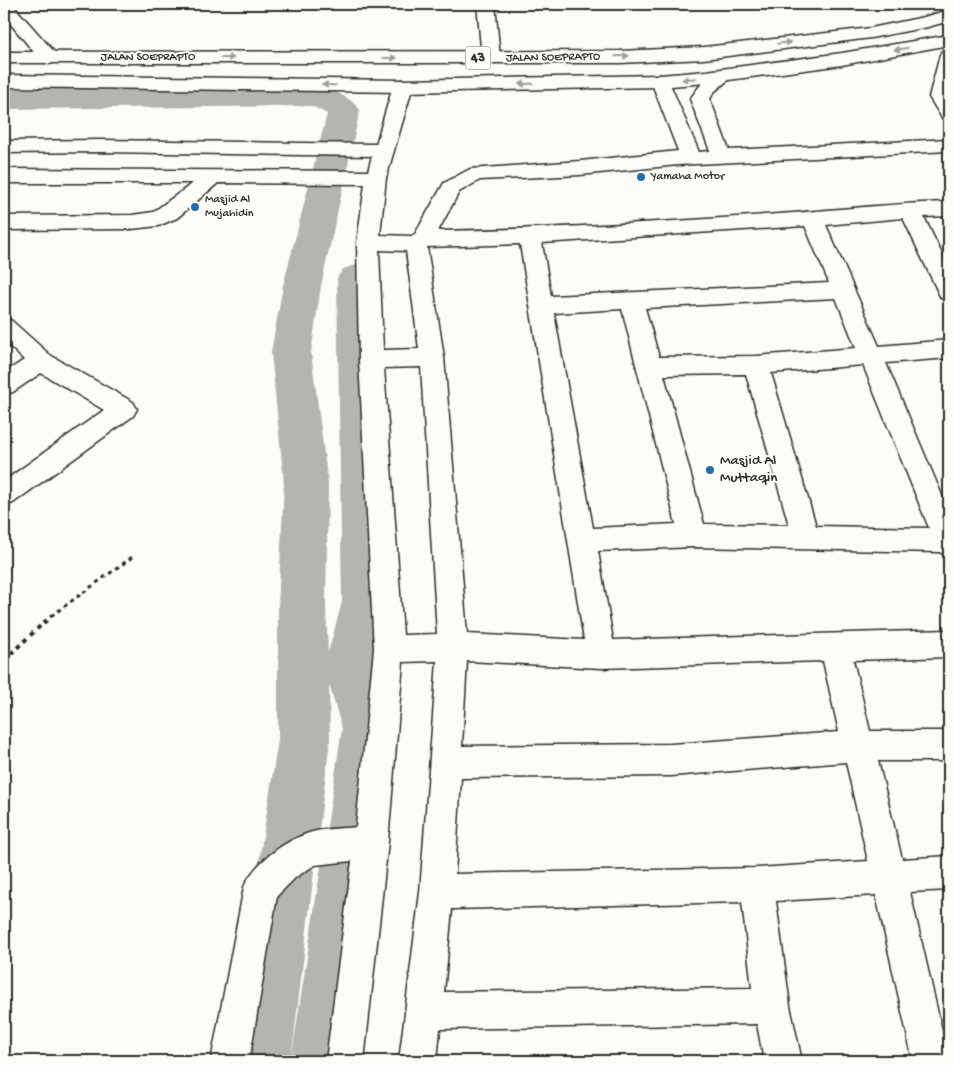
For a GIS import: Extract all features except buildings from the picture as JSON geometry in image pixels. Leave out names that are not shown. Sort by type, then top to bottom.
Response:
[{"type":"main road","points":[[486,4],[490,58]]},
{"type":"main road","points":[[4,5],[49,58]]},
{"type":"main road","name":"JALAN SOEPRAPTO","points":[[4,58],[490,58],[704,53],[871,33],[928,22],[949,15]]},
{"type":"main road","name":"JALAN SOEPRAPTO","points":[[4,81],[403,86],[660,81],[725,75],[842,59],[949,40]]},
{"type":"main road","points":[[949,55],[939,98],[949,114]]},
{"type":"main road","points":[[722,157],[700,99],[707,88],[725,75]]},
{"type":"main road","points":[[660,81],[689,150],[687,155],[678,159]]},
{"type":"main road","points":[[345,1061],[372,842],[400,649],[379,360],[368,242],[367,177],[380,149],[403,86]]},
{"type":"main road","points":[[418,1061],[437,892],[446,762],[449,647],[420,242],[451,188],[477,174],[580,168],[678,159],[949,145]]},
{"type":"main road","points":[[4,147],[100,146],[380,149]]},
{"type":"main road","points":[[4,176],[367,177]]},
{"type":"main road","points":[[4,223],[132,222],[158,218],[170,213],[213,176]]},
{"type":"main road","points":[[368,242],[420,242],[530,237],[813,219],[910,210],[949,209]]},
{"type":"main road","points":[[910,210],[949,292]]},
{"type":"main road","points":[[583,540],[694,535],[948,542],[813,219]]},
{"type":"main road","points":[[530,237],[540,305],[583,540],[601,654]]},
{"type":"main road","points":[[540,305],[844,290]]},
{"type":"main road","points":[[632,301],[694,535]]},
{"type":"main road","points":[[4,326],[41,361],[124,409],[4,495]]},
{"type":"main road","points":[[649,366],[756,365],[949,349]]},
{"type":"main road","points":[[379,360],[427,358]]},
{"type":"main road","points":[[4,384],[41,361]]},
{"type":"main road","points":[[756,365],[806,537]]},
{"type":"main road","points":[[400,649],[449,647],[601,654],[949,644]]},
{"type":"main road","points":[[835,647],[932,1061]]},
{"type":"main road","points":[[446,762],[671,760],[859,746],[949,746]]},
{"type":"main road","points":[[230,1061],[261,887],[284,865],[310,849],[372,842]]},
{"type":"main road","points":[[437,892],[758,885],[949,874]]},
{"type":"main road","points":[[758,885],[772,1006],[782,1061]]},
{"type":"main road","points":[[423,1010],[772,1006]]},
{"type":"path","points":[[4,660],[60,608],[135,555]]},
{"type":"waterway","points":[[4,99],[318,96],[344,110],[302,286],[291,352],[306,484],[302,607],[304,740],[259,1061]]},
{"type":"waterway","points":[[323,1061],[368,729],[349,667],[366,602],[356,278]]},
{"type":"place","name":"Yamaha Motor","points":[[641,177]]},
{"type":"place","name":"Masjid Al Mujahidin","points":[[195,207]]},
{"type":"place","name":"Masjid Al Muttaqin","points":[[710,470]]}]
